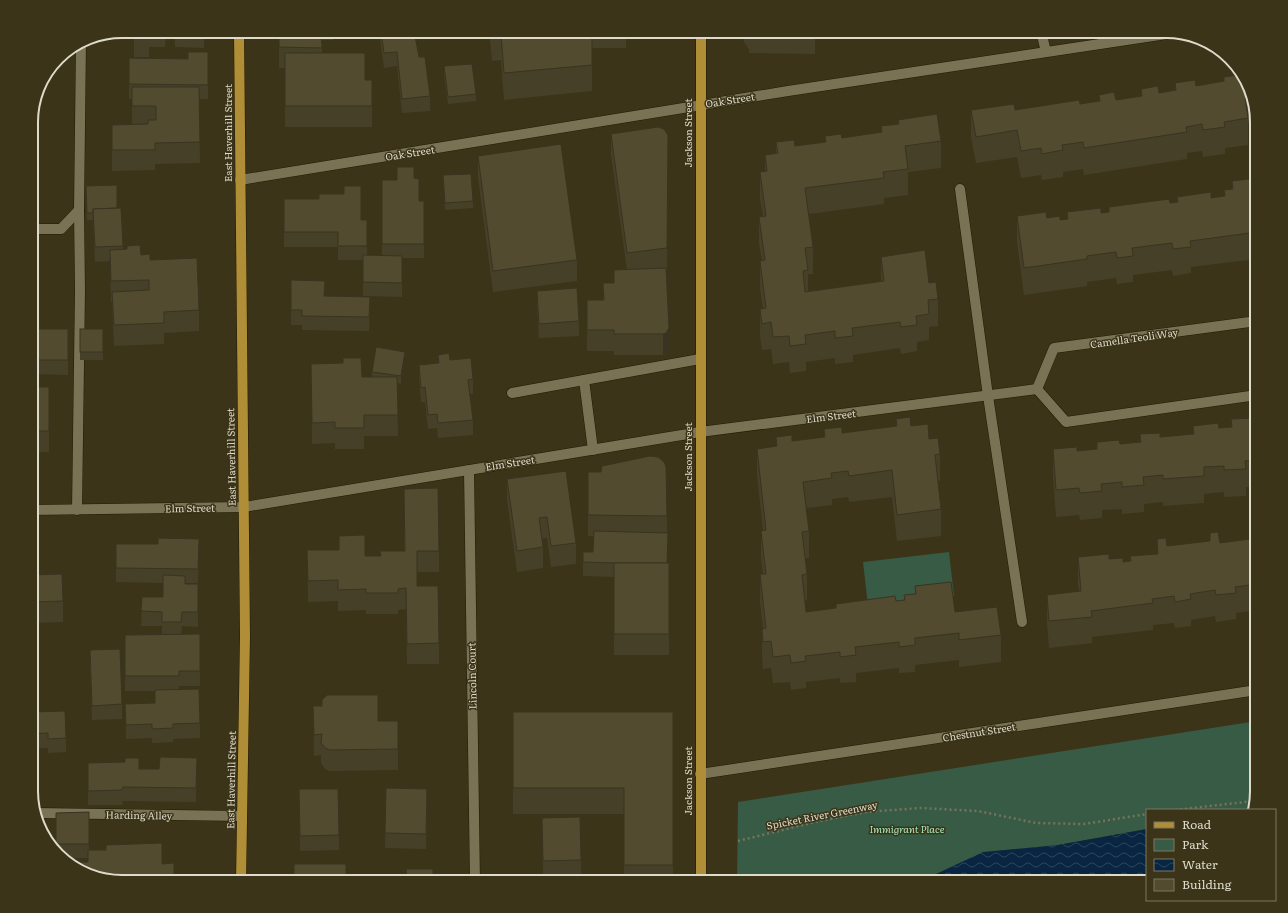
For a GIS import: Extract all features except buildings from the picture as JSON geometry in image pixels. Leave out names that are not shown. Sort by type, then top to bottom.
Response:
[{"type":"main road","name":"East Haverhill Street","points":[[239,38],[245,636],[241,875]]},
{"type":"main road","name":"Jackson Street","points":[[701,38],[701,875]]},
{"type":"street","points":[[1043,38],[1046,52]]},
{"type":"street","name":"Oak Street","points":[[240,180],[788,91],[1140,38]]},
{"type":"street","points":[[77,510],[81,49]]},
{"type":"street","points":[[960,189],[988,396],[1022,622]]},
{"type":"street","points":[[38,229],[61,229],[79,210]]},
{"type":"street","name":"Camella Teoli Way","points":[[1037,389],[1054,348],[1250,322]]},
{"type":"street","points":[[512,393],[700,359]]},
{"type":"street","points":[[584,380],[593,450]]},
{"type":"street","points":[[988,396],[1037,389],[1066,422],[1250,396]]},
{"type":"street","name":"Elm Street","points":[[38,510],[244,507],[700,432],[988,396]]},
{"type":"street","name":"Lincoln Court","points":[[469,470],[475,875]]},
{"type":"street","name":"Chestnut Street","points":[[700,774],[1250,691]]},
{"type":"street","name":"Harding Alley","points":[[41,813],[242,816]]},
{"type":"path","points":[[1184,809],[1249,802]]},
{"type":"path","name":"Spicket River Greenway","points":[[738,840],[866,812],[920,808],[978,812],[1036,823],[1084,824],[1146,814]]},
{"type":"green space","points":[[949,552],[954,596],[868,606],[863,562]]},
{"type":"green space","name":"Immigrant Place","points":[[1250,722],[1250,791],[1248,809],[1146,809],[1146,829],[1058,845],[932,875],[737,875],[738,802]]},
{"type":"water","points":[[1146,829],[1146,875],[934,875],[983,852],[1058,845]]}]
